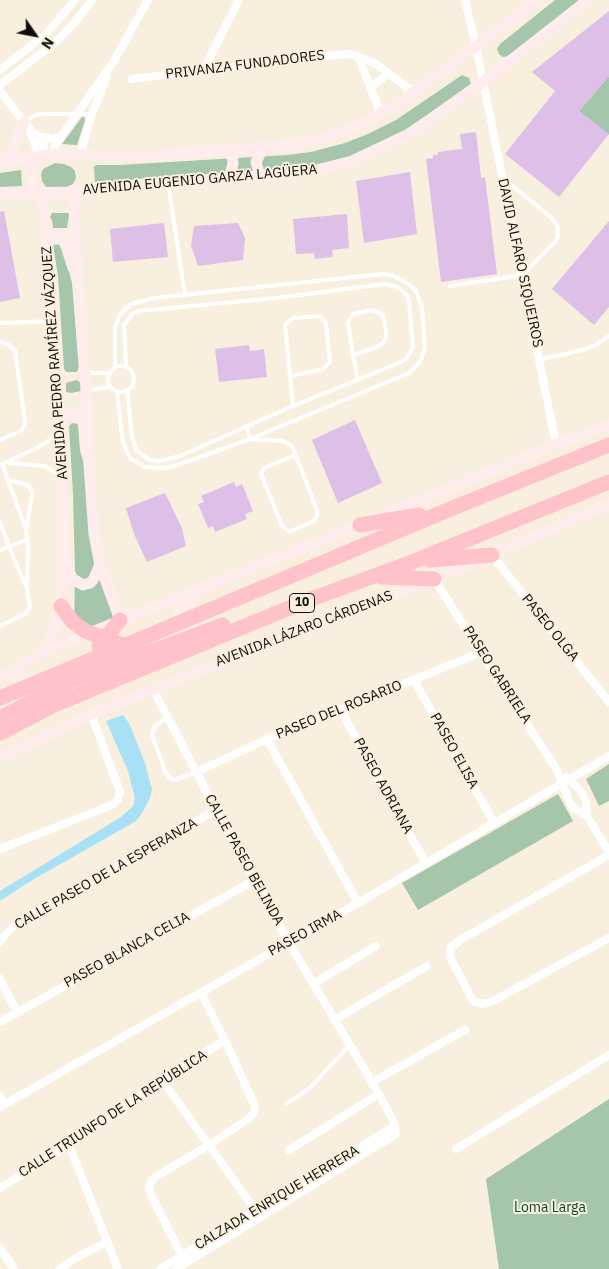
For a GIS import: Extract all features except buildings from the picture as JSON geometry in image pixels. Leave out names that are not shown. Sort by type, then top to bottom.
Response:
[{"type":"highway","name":"10","points":[[0,698],[448,510],[609,445]]},
{"type":"highway","name":"AVENIDA LÁZARO CÁRDENAS","points":[[0,733],[54,705],[306,601],[412,562],[609,482]]},
{"type":"highway","points":[[360,525],[448,510]]},
{"type":"highway","points":[[412,562],[492,554]]},
{"type":"highway","points":[[371,576],[434,579]]},
{"type":"highway","points":[[0,718],[71,681],[277,605],[306,601]]},
{"type":"highway","points":[[61,606],[72,621],[89,633],[147,652]]},
{"type":"highway","points":[[106,668],[112,641],[120,620]]},
{"type":"highway","points":[[71,681],[112,641]]},
{"type":"street","points":[[0,70],[46,34],[75,0]]},
{"type":"street","points":[[0,85],[56,41],[76,21],[92,0]]},
{"type":"street","points":[[44,155],[78,114],[114,61],[148,0]]},
{"type":"street","points":[[203,71],[239,0]]},
{"type":"street","name":"DAVID ALFARO SIQUEIROS","points":[[464,0],[476,46],[556,444]]},
{"type":"street","name":"AVENIDA EUGENIO GARZA LAGÜERA","points":[[0,162],[44,155],[146,156],[302,144],[319,140],[356,127],[415,93],[538,0]]},
{"type":"street","name":"AVENIDA EUGENIO GARZA LAGÜERA","points":[[0,193],[74,192],[167,182],[309,172],[352,161],[407,135],[483,82],[588,0]]},
{"type":"street","name":"PRIVANZA FUNDADORES","points":[[132,79],[336,54],[358,56],[370,61],[415,93]]},
{"type":"street","points":[[358,56],[381,114]]},
{"type":"street","points":[[80,155],[92,114],[114,61]]},
{"type":"street","points":[[371,87],[389,73]]},
{"type":"street","points":[[1,95],[38,136],[44,145],[44,155]]},
{"type":"street","points":[[26,124],[44,155]]},
{"type":"street","points":[[0,162],[13,148],[26,124]]},
{"type":"street","points":[[38,136],[53,139],[62,135]]},
{"type":"street","points":[[260,176],[256,162],[264,146]]},
{"type":"street","points":[[229,178],[234,164],[232,148]]},
{"type":"street","name":"AVENIDA PEDRO RAMÍREZ VÁZQUEZ","points":[[44,155],[31,174],[46,237],[53,321],[61,421],[63,561],[61,606],[53,632],[44,651]]},
{"type":"street","name":"AVENIDA PEDRO RAMÍREZ VÁZQUEZ","points":[[74,192],[94,534],[100,565],[120,620]]},
{"type":"street","points":[[46,237],[55,236],[64,240],[78,284]]},
{"type":"street","points":[[61,421],[71,414],[78,417],[82,420],[87,436]]},
{"type":"street","points":[[0,676],[6,670],[44,651],[360,525],[556,444],[609,425]]},
{"type":"street","name":"AVENIDA LÁZARO CÁRDENAS","points":[[0,756],[24,747],[91,714],[434,579],[609,504]]},
{"type":"street","name":"PASEO OLGA","points":[[492,554],[609,702]]},
{"type":"street","points":[[63,561],[74,579],[83,585],[93,580],[100,565]]},
{"type":"street","name":"PASEO GABRIELA","points":[[434,579],[558,772],[570,803],[574,808],[587,816]]},
{"type":"street","points":[[192,636],[184,633],[178,626],[178,613],[187,602],[215,582]]},
{"type":"street","name":"PASEO DEL ROSARIO","points":[[197,772],[267,739],[482,652]]},
{"type":"street","points":[[6,670],[24,678],[29,686],[28,692],[18,709]]},
{"type":"street","name":"PASEO ELISA","points":[[414,680],[494,823]]},
{"type":"street","name":"CALLE PASEO BELINDA","points":[[153,689],[216,810],[290,943],[379,1094],[395,1130]]},
{"type":"street","name":"PASEO ADRIANA","points":[[340,710],[425,862]]},
{"type":"street","points":[[0,849],[112,805],[118,799],[120,792],[91,714]]},
{"type":"street","points":[[267,739],[358,903]]},
{"type":"street","name":"PASEO IRMA","points":[[3,1106],[290,943],[425,862],[609,756]]},
{"type":"street","name":"PASEO GABRIELA","points":[[558,772],[570,779],[584,796],[587,816],[609,854]]},
{"type":"street","name":"CALLE PASEO DE LA ESPERANZA","points":[[0,942],[16,924],[216,810]]},
{"type":"street","points":[[609,854],[462,939],[451,947],[450,957],[472,998],[475,1002],[483,1004],[493,1001],[609,938]]},
{"type":"street","name":"PASEO BLANCA CELIA","points":[[0,1022],[255,880]]},
{"type":"street","points":[[313,984],[376,946]]},
{"type":"street","points":[[334,1020],[427,966]]},
{"type":"street","points":[[0,978],[17,1012]]},
{"type":"street","points":[[182,1256],[151,1195],[150,1183],[155,1177],[209,1145],[248,1118],[254,1112],[255,1106],[201,993]]},
{"type":"street","points":[[372,1082],[465,1030]]},
{"type":"street","name":"CALLE TRIUNFO DE LA REPÚBLICA","points":[[0,1188],[69,1145],[162,1080],[225,1040]]},
{"type":"street","points":[[456,1148],[609,1055]]},
{"type":"street","points":[[162,1080],[256,1211]]},
{"type":"street","points":[[288,1150],[379,1094]]},
{"type":"street","points":[[0,1096],[3,1106]]},
{"type":"street","name":"CALZADA ENRIQUE HERRERA","points":[[160,1269],[395,1130]]},
{"type":"street","name":"CALZADA ENRIQUE HERRERA","points":[[176,1269],[395,1130]]},
{"type":"street","points":[[69,1145],[118,1269]]},
{"type":"street","points":[[59,1269],[107,1242]]},
{"type":"street","points":[[0,1248],[14,1269]]},
{"type":"lane","points":[[26,124],[35,115],[92,114]]},
{"type":"lane","points":[[450,286],[522,275],[555,242],[558,236],[558,228],[552,218],[502,177]]},
{"type":"lane","points":[[167,182],[184,295]]},
{"type":"lane","points":[[115,368],[114,328],[120,314],[131,304],[139,302],[184,295],[383,274],[392,275],[409,284],[416,291],[422,308],[426,341],[424,356],[409,373],[401,378],[250,439],[178,465],[164,468],[145,467],[131,459],[124,447],[117,391]]},
{"type":"lane","points":[[368,275],[371,285]]},
{"type":"lane","points":[[126,366],[119,366],[110,373],[109,381],[111,387],[117,391],[127,390],[132,386],[134,379],[132,372],[126,366],[124,325],[132,314],[139,311],[276,298],[391,284],[406,294],[410,311],[413,346],[407,358],[401,362],[293,406],[180,456],[160,461],[150,460],[137,451],[134,445],[127,390]]},
{"type":"lane","points":[[353,355],[375,348],[383,343],[386,338],[386,332],[384,319],[380,312],[371,310],[353,314],[350,318],[348,326],[353,355],[358,380]]},
{"type":"lane","points":[[291,376],[323,369],[330,362],[326,323],[320,316],[293,318],[285,325],[293,406]]},
{"type":"lane","points":[[0,323],[53,321]]},
{"type":"lane","points":[[539,360],[586,349],[609,336]]},
{"type":"lane","points":[[0,342],[9,345],[15,351],[25,421],[21,431],[0,440]]},
{"type":"lane","points":[[84,373],[110,373]]},
{"type":"lane","points":[[86,390],[111,387]]},
{"type":"lane","points":[[3,464],[48,441],[61,421]]},
{"type":"lane","points":[[248,426],[250,439]]},
{"type":"lane","points":[[250,439],[287,442],[291,445],[295,455],[318,513],[316,518],[310,523],[288,531],[282,526],[261,474],[264,468],[295,455]]},
{"type":"lane","points":[[3,464],[45,466],[56,472],[62,479]]},
{"type":"lane","points":[[3,464],[28,539],[27,589]]},
{"type":"lane","points":[[8,480],[24,484],[32,490],[26,529]]},
{"type":"lane","points":[[0,522],[27,589],[30,602],[28,611],[20,617],[0,626]]},
{"type":"lane","points":[[0,550],[28,539]]},
{"type":"lane","points":[[168,718],[155,726],[152,735],[165,771],[170,778],[175,780],[197,772]]},
{"type":"lane","points":[[286,1104],[310,1088],[350,1047]]},
{"type":"green space","points":[[555,0],[579,0],[509,56],[503,57],[499,54],[497,49],[500,44]]},
{"type":"green space","points":[[462,75],[469,78],[471,84],[469,87],[405,132],[348,158],[313,167],[95,182],[94,167],[96,165],[287,155],[311,152],[345,143],[396,120]]},
{"type":"green space","points":[[609,76],[609,135],[579,111]]},
{"type":"green space","points":[[82,117],[85,120],[77,145],[62,144]]},
{"type":"green space","points":[[55,163],[64,164],[75,171],[76,178],[73,184],[60,190],[46,187],[41,175],[43,169]]},
{"type":"green space","points":[[21,170],[22,186],[0,187],[0,173]]},
{"type":"green space","points":[[52,213],[68,213],[67,228],[53,228],[50,217]]},
{"type":"green space","points":[[62,244],[72,283],[79,366],[77,372],[66,372],[64,369],[58,276],[53,245]]},
{"type":"green space","points":[[77,380],[81,383],[81,391],[66,392],[66,383]]},
{"type":"green space","points":[[72,423],[78,424],[80,451],[87,473],[88,488],[116,618],[75,634],[73,494],[69,426]]},
{"type":"green space","points":[[609,764],[609,801],[599,806],[586,779]]},
{"type":"green space","points":[[558,794],[573,821],[418,910],[402,883]]},
{"type":"green space","name":"Loma Larga","points":[[609,1099],[609,1269],[499,1269],[486,1179]]},
{"type":"water","points":[[123,715],[129,723],[145,763],[152,789],[150,798],[142,813],[136,821],[29,882],[0,901],[0,891],[121,817],[133,806],[135,798],[128,771],[106,721]]}]
